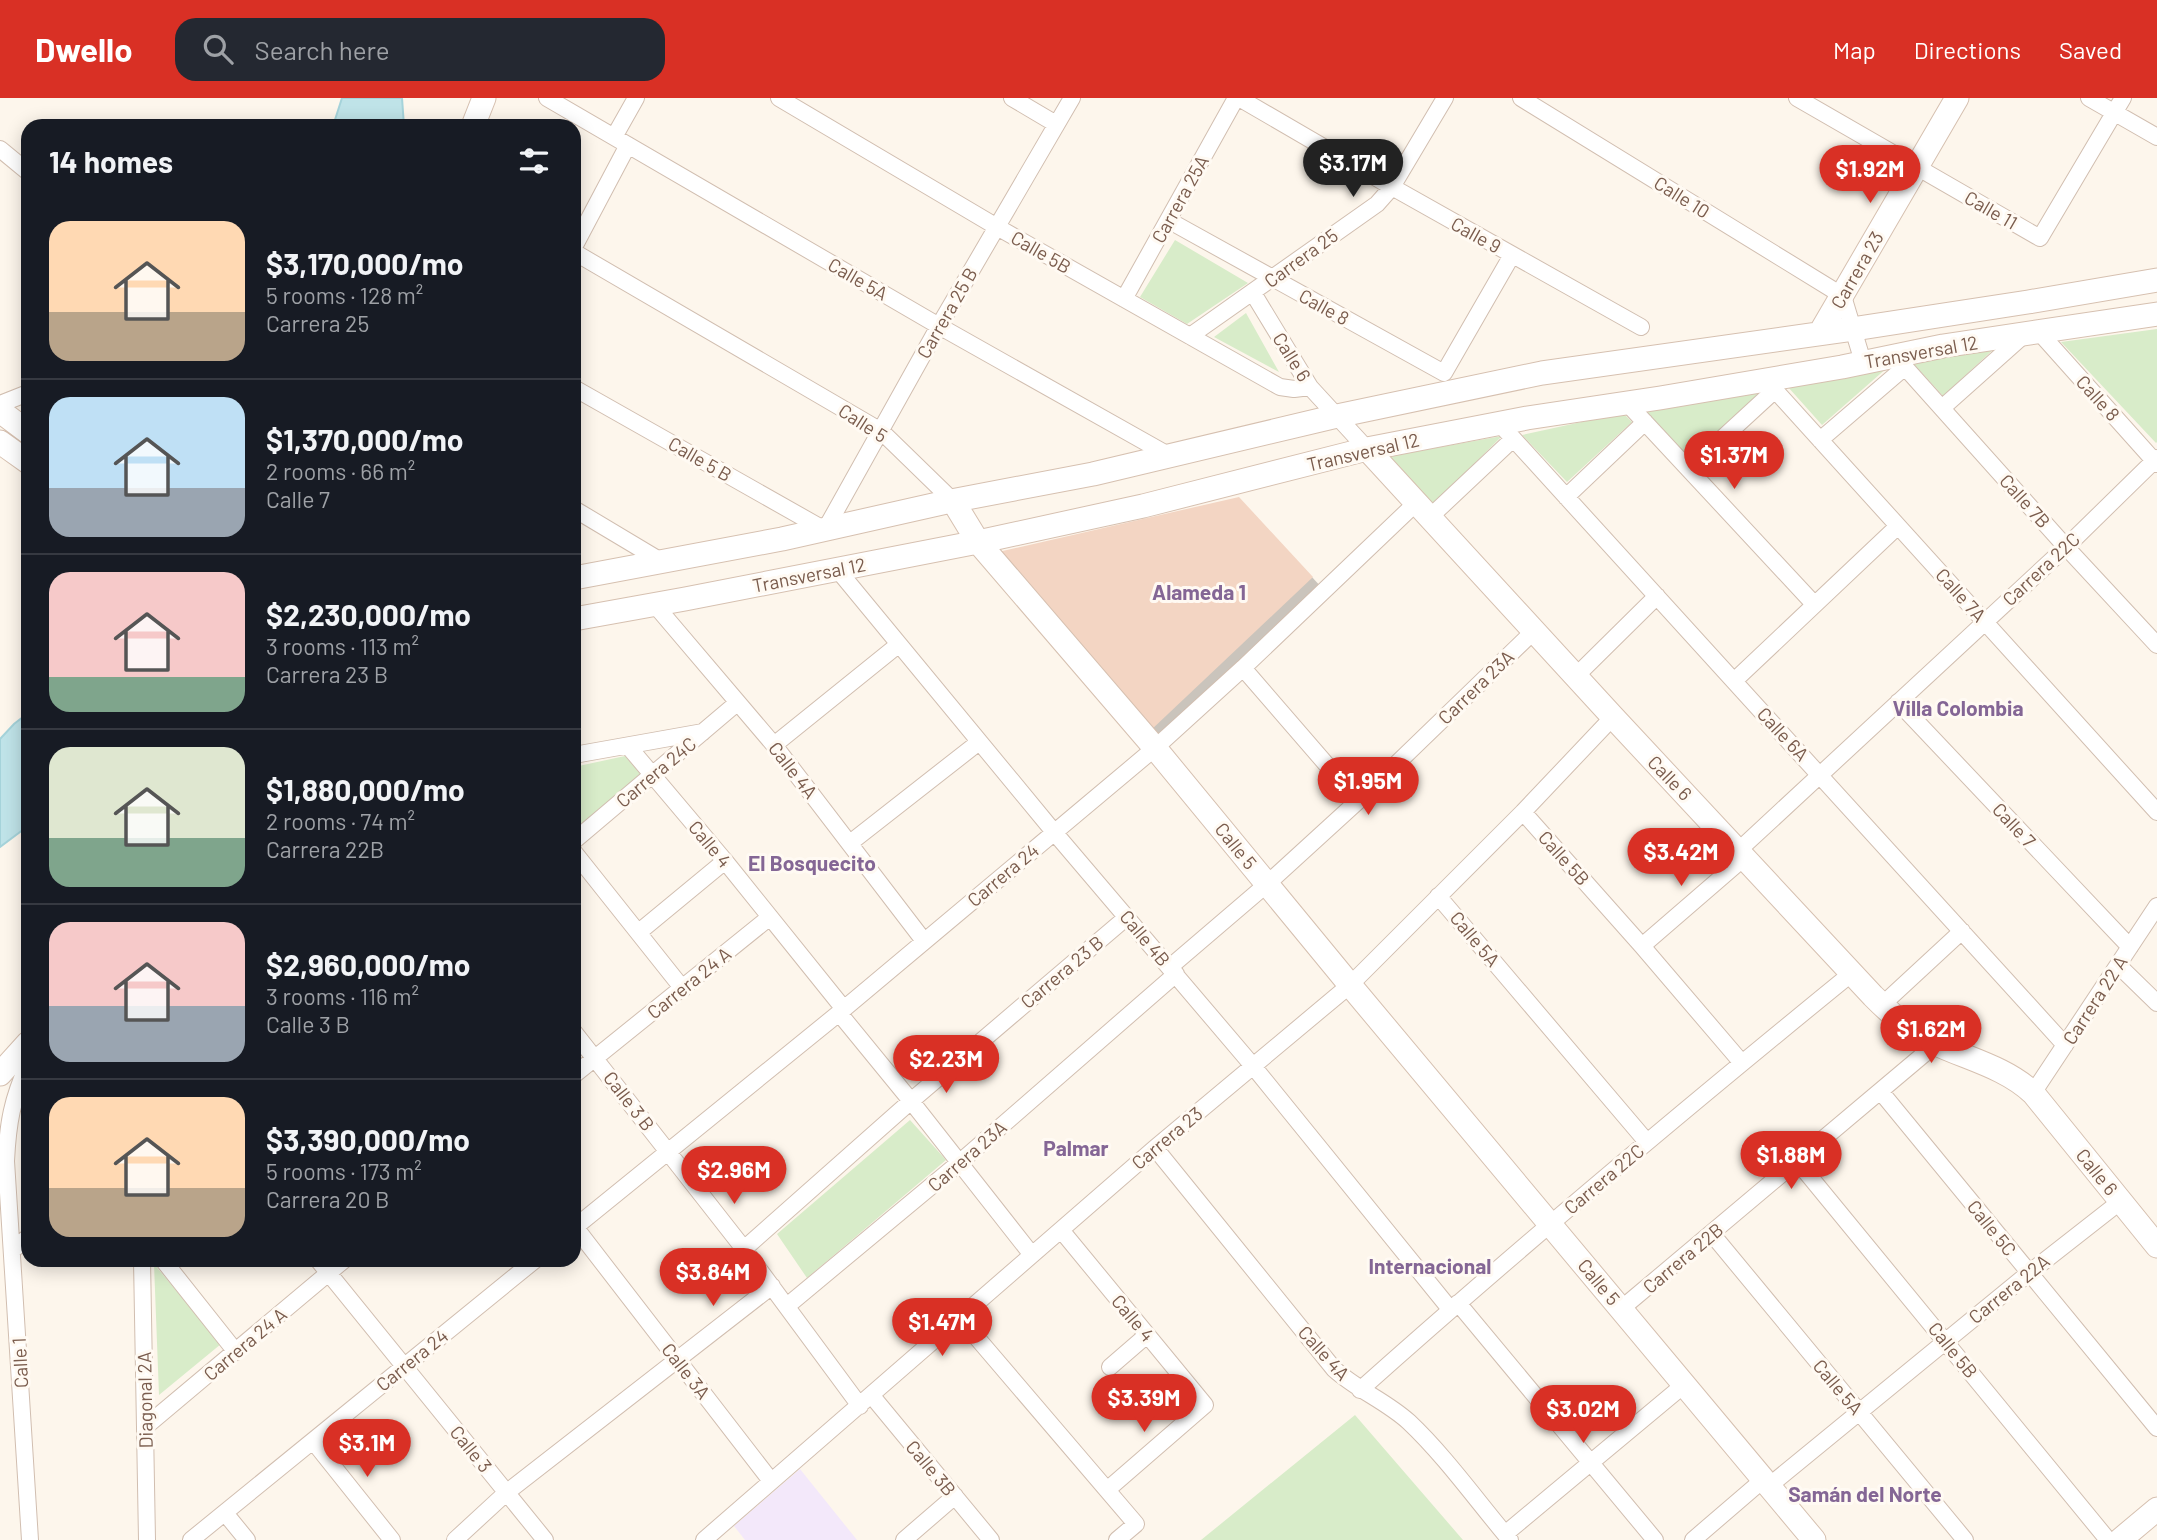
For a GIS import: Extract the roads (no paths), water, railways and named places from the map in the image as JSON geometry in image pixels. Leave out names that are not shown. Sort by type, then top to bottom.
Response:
[{"type":"main road","points":[[476,119],[484,98]]},
{"type":"main road","name":"Carrera 23","points":[[1820,333],[1957,98]]},
{"type":"main road","name":"Transversal 12","points":[[581,577],[825,530],[953,500],[1093,474],[1337,416],[1542,373],[1853,329],[2157,280]]},
{"type":"main road","name":"Transversal 12","points":[[581,618],[978,542],[1143,506],[1367,449],[1506,431],[1627,403],[1770,385],[1863,362],[1900,361],[1943,346],[2157,314]]},
{"type":"main road","points":[[0,411],[21,427]]},
{"type":"main road","points":[[0,442],[21,457]]},
{"type":"main road","name":"Calle 6","points":[[1367,449],[1575,677],[1882,1005],[1913,1031],[1936,1044],[2011,1076],[2032,1093],[2157,1246]]},
{"type":"main road","name":"Calle 5","points":[[953,500],[978,542],[1155,748],[1814,1540]]},
{"type":"main road","points":[[0,1074],[21,1051]]},
{"type":"main road","points":[[2120,1540],[2157,1509]]},
{"type":"street","name":"Calle 5A","points":[[547,98],[939,326],[1170,456]]},
{"type":"street","points":[[581,234],[621,141],[636,98]]},
{"type":"street","name":"Calle 5B","points":[[779,98],[997,227],[1280,387],[1310,387]]},
{"type":"street","points":[[1012,98],[1056,124]]},
{"type":"street","name":"Carrera 25 B","points":[[825,530],[939,326],[1072,98]]},
{"type":"street","name":"Calle 9","points":[[1238,98],[1641,327]]},
{"type":"street","name":"Carrera 25A","points":[[1124,299],[1238,98]]},
{"type":"street","name":"Carrera 25","points":[[1190,336],[1377,204],[1392,187],[1445,98]]},
{"type":"street","name":"Calle 10","points":[[1521,98],[1843,296]]},
{"type":"street","name":"Calle 11","points":[[1797,98],[2040,238],[2114,113]]},
{"type":"street","points":[[2089,98],[2157,137]]},
{"type":"street","points":[[2114,113],[2123,98]]},
{"type":"street","points":[[0,149],[21,166]]},
{"type":"street","name":"Calle 8","points":[[1168,220],[1444,373],[1512,255]]},
{"type":"street","name":"Calle 5","points":[[581,254],[881,431],[953,500]]},
{"type":"street","name":"Calle 6","points":[[1253,293],[1310,387],[1367,449]]},
{"type":"street","points":[[1843,296],[1863,362]]},
{"type":"street","points":[[1942,408],[2032,333]]},
{"type":"street","name":"Calle 8","points":[[2032,333],[2156,461]]},
{"type":"street","points":[[1820,440],[1900,361]]},
{"type":"street","name":"Calle 7B","points":[[1900,361],[2157,645]]},
{"type":"street","points":[[1689,469],[1770,385]]},
{"type":"street","name":"Calle 7A","points":[[1770,385],[2157,811]]},
{"type":"street","name":"Calle 5 B","points":[[581,392],[825,530]]},
{"type":"street","points":[[0,404],[21,396]]},
{"type":"street","points":[[1627,403],[1814,604]]},
{"type":"street","points":[[1566,496],[1645,422]]},
{"type":"street","name":"Calle 6A","points":[[1506,431],[2065,1045]]},
{"type":"street","name":"Carrera 24","points":[[581,1223],[842,1011],[1155,748],[1422,510],[1506,431]]},
{"type":"street","name":"Carrera 22C","points":[[1642,946],[1742,853],[1820,775],[2156,461]]},
{"type":"street","points":[[581,513],[662,561]]},
{"type":"street","points":[[1734,681],[1898,526]]},
{"type":"street","name":"Calle 4B","points":[[837,569],[979,743],[1655,1540]]},
{"type":"street","points":[[1575,677],[1657,596]]},
{"type":"street","name":"Calle 4A","points":[[655,604],[774,746],[924,941]]},
{"type":"street","name":"Carrera 23A","points":[[786,1306],[959,1163],[1173,971],[1358,802],[1534,631]]},
{"type":"street","points":[[774,746],[898,645]]},
{"type":"street","points":[[1243,668],[1358,802]]},
{"type":"street","name":"Calle 7","points":[[1898,702],[2130,947]]},
{"type":"street","name":"Carrera 24C","points":[[581,835],[737,703]]},
{"type":"street","name":"Carrera 23","points":[[704,1540],[1155,1148],[1350,985],[1523,812],[1613,717]]},
{"type":"street","points":[[581,754],[703,732]]},
{"type":"street","points":[[850,844],[979,743]]},
{"type":"street","name":"Calle 4","points":[[628,746],[771,917],[1032,1255]]},
{"type":"street","name":"Calle 5B","points":[[1523,812],[1742,1063]]},
{"type":"street","points":[[581,861],[683,989]]},
{"type":"street","points":[[639,932],[725,861]]},
{"type":"street","name":"Calle 5A","points":[[1438,896],[1647,1142]]},
{"type":"street","name":"Carrera 22 A","points":[[2032,1093],[2157,906]]},
{"type":"street","name":"Carrera 24 A","points":[[581,1069],[771,917]]},
{"type":"street","name":"Carrera 23 B","points":[[744,1249],[911,1101],[1127,917]]},
{"type":"street","points":[[1882,1005],[1962,931]]},
{"type":"street","points":[[2118,965],[2157,1003]]},
{"type":"street","name":"Carrera 22C","points":[[1360,1390],[1550,1224],[1852,973]]},
{"type":"street","name":"Calle 3 B","points":[[581,1041],[669,1151],[786,1306],[866,1401]]},
{"type":"street","name":"Carrera 22B","points":[[1621,1309],[1936,1044]]},
{"type":"street","name":"Calle 1","points":[[21,1080],[14,1096],[6,1161],[30,1540]]},
{"type":"street","name":"Calle 5C","points":[[1881,1092],[2157,1428]]},
{"type":"street","name":"Calle 4A","points":[[1155,1148],[1335,1369],[1360,1390],[1390,1407],[1423,1436],[1507,1537]]},
{"type":"street","name":"Calle 5B","points":[[1797,1161],[2108,1540]]},
{"type":"street","name":"Carrera 22A","points":[[1693,1540],[1858,1412],[2121,1201]]},
{"type":"street","name":"Calle 4","points":[[1061,1230],[1205,1405],[1107,1490]]},
{"type":"street","name":"Calle 5A","points":[[1712,1234],[1965,1540]]},
{"type":"street","name":"Calle 3A","points":[[581,1236],[771,1481]]},
{"type":"street","points":[[13,1250],[21,1243]]},
{"type":"street","name":"Diagonal 2A","points":[[142,1267],[147,1540]]},
{"type":"street","points":[[169,1267],[236,1352]]},
{"type":"street","name":"Calle 3","points":[[323,1267],[545,1540]]},
{"type":"street","name":"Carrera 24 A","points":[[145,1427],[336,1267]]},
{"type":"street","name":"Carrera 24","points":[[191,1540],[526,1267]]},
{"type":"street","points":[[455,1540],[506,1493],[772,1286]]},
{"type":"street","points":[[960,1318],[1136,1524],[1117,1540]]},
{"type":"street","points":[[1110,1367],[1147,1335]]},
{"type":"street","points":[[1507,1537],[1591,1462],[1685,1384]]},
{"type":"street","name":"Calle 3B","points":[[866,1401],[955,1496],[991,1540]]},
{"type":"street","points":[[313,1441],[392,1540]]},
{"type":"street","points":[[904,1540],[955,1496]]},
{"type":"street","points":[[225,1513],[247,1540]]},
{"type":"water","points":[[342,98],[402,98],[404,119],[335,119]]},
{"type":"water","points":[[21,718],[21,831],[0,847],[0,739]]},
{"type":"district","name":"Alameda 1","points":[[1199,593]]},
{"type":"district","name":"Villa Colombia","points":[[1958,709]]},
{"type":"district","name":"El Bosquecito","points":[[812,864]]},
{"type":"district","name":"Palmar","points":[[1076,1149]]},
{"type":"district","name":"Internacional","points":[[1430,1267]]},
{"type":"district","name":"Samán del Norte","points":[[1865,1495]]}]
